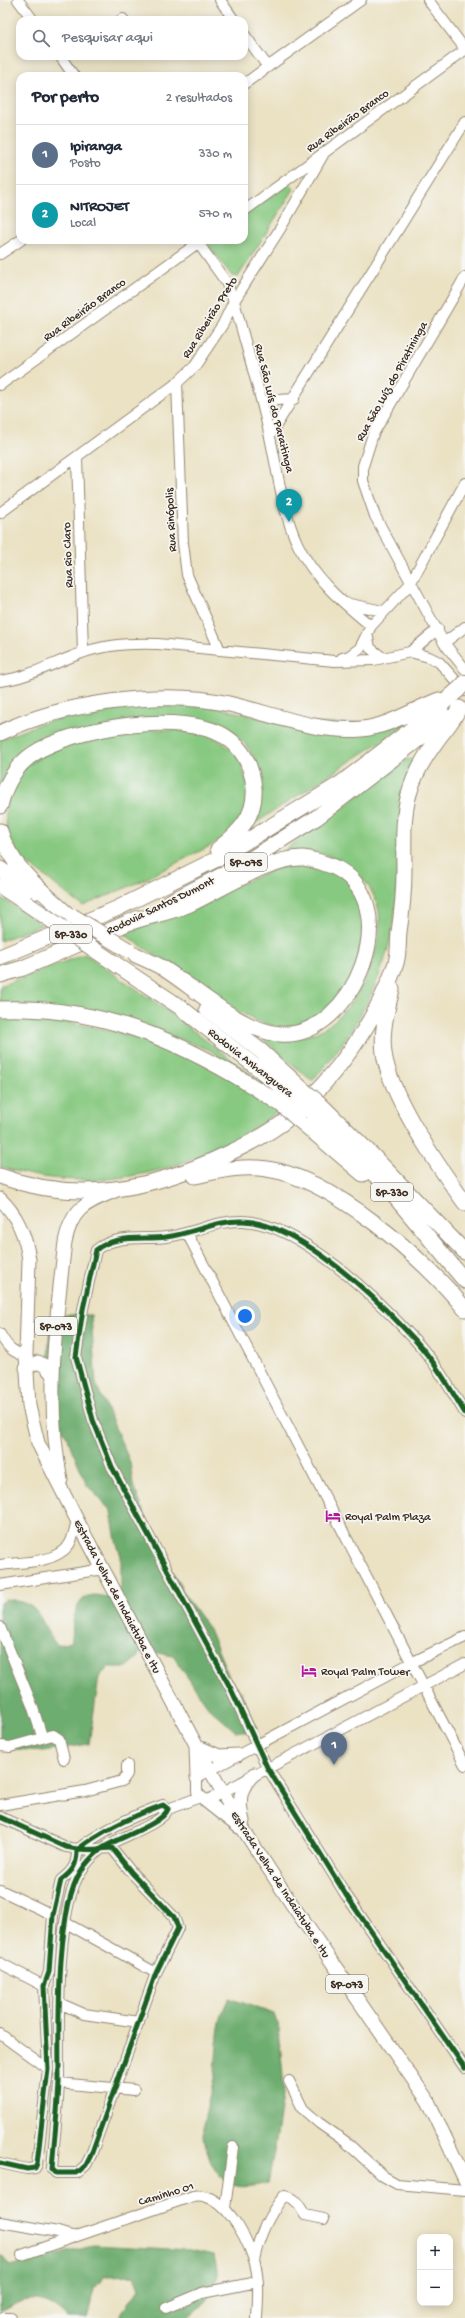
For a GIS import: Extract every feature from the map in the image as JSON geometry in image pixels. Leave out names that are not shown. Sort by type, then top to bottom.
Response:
[{"type":"highway","points":[[0,722],[70,702],[126,692],[159,692],[207,700],[336,729],[363,729],[392,722],[460,695]]},
{"type":"highway","points":[[460,695],[453,721],[435,742],[416,772],[405,811],[404,886],[396,961],[384,1018],[383,1038],[386,1066],[404,1106],[443,1173],[465,1203]]},
{"type":"highway","name":"Rodovia Santos Dumont","points":[[0,957],[20,951],[138,898],[219,858],[340,784],[420,723],[460,695]]},
{"type":"highway","name":"Rodovia Santos Dumont","points":[[0,975],[22,968],[131,922],[238,867],[316,818],[460,695]]},
{"type":"highway","points":[[0,733],[60,712],[105,703],[145,699],[207,700]]},
{"type":"highway","points":[[0,806],[3,793],[11,776],[22,763],[33,754],[52,744],[76,736],[123,725],[167,724],[211,730],[226,737],[239,748],[248,763],[253,779],[254,795],[250,813],[243,828],[216,850],[138,898]]},
{"type":"highway","points":[[0,831],[5,848],[17,865],[69,914]]},
{"type":"highway","points":[[131,922],[189,904],[275,863],[303,858],[323,862],[347,874],[364,895],[370,913],[371,935],[353,985],[326,1020],[298,1032],[280,1034],[250,1025],[214,1004],[162,968],[132,952]]},
{"type":"highway","name":"Rodovia Anhanguera","points":[[0,869],[69,914],[132,952],[262,1052],[292,1096]]},
{"type":"highway","name":"Rodovia Anhanguera","points":[[0,886],[180,1007],[292,1096],[365,1164],[415,1219],[465,1281]]},
{"type":"highway","points":[[154,1182],[194,1169],[234,1150],[273,1130],[290,1117],[321,1086],[348,1054],[375,1010],[396,961]]},
{"type":"highway","points":[[0,1009],[19,1008],[68,1013],[108,1021],[157,1035],[234,1073],[292,1096],[309,1111]]},
{"type":"highway","name":"Rodovia Anhanguera","points":[[309,1111],[377,1160],[465,1252]]},
{"type":"highway","points":[[0,1176],[30,1186],[86,1192],[117,1190],[154,1182],[242,1168],[268,1169],[303,1179],[335,1195],[371,1221],[438,1278],[465,1309]]},
{"type":"main road","name":"Estrada Velha de Indaiatuba e Itu","points":[[63,1488],[56,1456],[52,1400],[60,1283],[69,1224],[80,1209],[117,1190]]},
{"type":"main road","name":"Estrada Velha de Indaiatuba e Itu","points":[[0,1199],[12,1210],[27,1244],[29,1260],[26,1368],[29,1406],[38,1443],[47,1464],[63,1488],[77,1520],[196,1745]]},
{"type":"main road","points":[[26,1368],[38,1362],[45,1366],[53,1375]]},
{"type":"main road","points":[[197,1778],[196,1745],[219,1756],[238,1756]]},
{"type":"main road","name":"SP-073","points":[[196,1745],[223,1791]]},
{"type":"main road","points":[[245,1832],[240,1796],[246,1783],[254,1774]]},
{"type":"main road","name":"Estrada Velha de Indaiatuba e Itu","points":[[223,1791],[245,1832],[291,1903],[428,2101],[465,2180]]},
{"type":"main road","points":[[203,1799],[245,1832]]},
{"type":"street","points":[[18,0],[30,16]]},
{"type":"street","points":[[220,0],[231,16]]},
{"type":"street","points":[[248,81],[361,0]]},
{"type":"street","points":[[428,0],[465,50]]},
{"type":"street","points":[[248,40],[268,67]]},
{"type":"street","name":"Rua Ribeirão Branco","points":[[248,207],[323,155],[465,50]]},
{"type":"street","points":[[66,60],[72,72]]},
{"type":"street","points":[[270,435],[294,400],[465,122]]},
{"type":"street","name":"Rua Ribeirão Preto","points":[[0,513],[177,383],[195,366],[223,324],[234,301],[280,229],[323,155]]},
{"type":"street","points":[[1,252],[16,243]]},
{"type":"street","name":"Rua Ribeirão Branco","points":[[0,385],[195,244]]},
{"type":"street","name":"Rua São Luís do Paraitinga","points":[[201,244],[226,282],[234,301],[270,435],[285,510],[298,546],[310,566],[341,602],[369,630]]},
{"type":"street","name":"Rua São Luíz do Piratininga","points":[[465,277],[373,434],[363,466],[363,481],[367,497],[410,584],[438,629],[444,643],[465,669]]},
{"type":"street","name":"Rua Rinópolis","points":[[177,383],[183,543],[187,575],[219,648]]},
{"type":"street","points":[[261,401],[294,400]]},
{"type":"street","name":"Rua Rio Claro","points":[[77,457],[83,652]]},
{"type":"street","points":[[334,661],[355,652],[360,648],[369,630],[383,611],[410,584],[465,484]]},
{"type":"street","points":[[399,595],[418,597]]},
{"type":"street","points":[[341,602],[383,611]]},
{"type":"street","points":[[439,662],[444,643],[465,627]]},
{"type":"street","points":[[0,681],[26,674],[83,652],[135,644],[219,648],[279,656],[334,661],[383,658],[410,652],[438,629]]},
{"type":"street","points":[[369,630],[368,644],[372,651],[383,658]]},
{"type":"street","points":[[410,652],[429,657],[439,662],[460,695]]},
{"type":"street","points":[[465,1413],[432,1362],[415,1341],[334,1264],[302,1243],[280,1231],[259,1223],[243,1221],[220,1224],[167,1237],[115,1240],[103,1244],[96,1250],[93,1258],[76,1357],[93,1420],[112,1467],[231,1689],[267,1767],[346,1896],[465,2068]]},
{"type":"street","points":[[187,1232],[465,1765]]},
{"type":"street","points":[[0,1334],[7,1345],[15,1352],[26,1355]]},
{"type":"street","points":[[0,1565],[46,1559],[59,1554],[69,1546],[77,1520]]},
{"type":"street","points":[[0,1585],[104,1569]]},
{"type":"street","points":[[0,1627],[32,1705],[42,1736]]},
{"type":"street","points":[[203,1799],[196,1789],[197,1778],[411,1663],[465,1637]]},
{"type":"street","points":[[0,1816],[66,1847],[77,1850],[102,1849],[112,1848],[132,1873],[174,1918],[178,1928],[176,1937],[156,1972],[86,2165],[77,2173],[71,2175],[56,2173],[52,2166],[59,2083],[59,2003],[66,1923],[70,1899],[78,1878],[90,1859],[102,1849],[157,1820],[168,1809],[203,1799],[223,1791],[465,1664]]},
{"type":"street","points":[[0,1746],[10,1747],[42,1736],[53,1735],[59,1739],[64,1759]]},
{"type":"street","points":[[0,1805],[85,1791],[122,1782],[127,1774],[127,1765]]},
{"type":"street","points":[[77,1850],[93,1838],[119,1824],[163,1805],[168,1809]]},
{"type":"street","points":[[0,2163],[32,2170],[37,2164],[48,2069],[44,1986],[49,1972],[53,1915],[59,1885],[61,1880],[71,1873],[77,1863],[77,1850]]},
{"type":"street","points":[[0,1890],[53,1915]]},
{"type":"street","points":[[66,1923],[156,1972]]},
{"type":"street","points":[[0,1963],[44,1986]]},
{"type":"street","points":[[59,2003],[84,2014],[139,2022]]},
{"type":"street","points":[[0,2034],[48,2069]]},
{"type":"street","points":[[289,2080],[302,2109],[346,2142],[383,2176],[397,2184],[465,2190]]},
{"type":"street","points":[[59,2083],[134,2090]]},
{"type":"street","points":[[225,2208],[233,2147]]},
{"type":"street","points":[[37,2164],[52,2166]]},
{"type":"street","name":"Caminho 01","points":[[22,2255],[73,2236],[201,2195],[215,2199],[225,2208],[240,2230],[254,2260],[257,2282],[257,2318]]},
{"type":"street","points":[[254,2260],[258,2242],[269,2215],[284,2196],[289,2196],[295,2201],[304,2215],[324,2218]]},
{"type":"street","points":[[0,2222],[73,2236]]},
{"type":"street","points":[[166,2308],[202,2293],[257,2282]]},
{"type":"street","points":[[3,2318],[11,2318]]},
{"type":"green space","points":[[291,184],[294,189],[238,277],[232,276],[209,246],[209,244],[248,244],[248,213],[285,186]]},
{"type":"green space","points":[[151,705],[215,707],[281,723],[404,724],[403,727],[251,826],[261,787],[260,772],[254,757],[245,744],[233,732],[217,723],[194,721],[71,734],[0,786],[0,740],[39,724],[93,711]]},
{"type":"green space","points":[[144,729],[206,732],[237,753],[249,788],[245,814],[230,833],[210,846],[137,883],[83,906],[29,865],[15,850],[8,834],[6,821],[6,809],[11,788],[23,771],[39,758],[59,748],[103,736]]},
{"type":"green space","points":[[408,759],[413,760],[407,780],[401,821],[396,904],[389,946],[382,968],[364,1009],[340,1047],[312,1081],[257,1034],[303,1036],[317,1032],[331,1024],[344,1012],[355,997],[372,963],[380,927],[379,911],[375,898],[368,886],[360,876],[341,861],[318,853],[282,852]]},
{"type":"green space","points":[[300,863],[346,877],[368,927],[349,986],[318,1020],[283,1028],[262,1023],[236,1010],[124,934],[275,869]]},
{"type":"green space","points":[[0,897],[42,925],[0,941]]},
{"type":"green space","points":[[85,954],[155,1002],[257,1079],[254,1079],[208,1049],[177,1038],[0,1002],[0,986]]},
{"type":"green space","points":[[0,1016],[25,1017],[78,1024],[133,1037],[159,1045],[184,1054],[216,1070],[279,1110],[249,1131],[216,1149],[182,1163],[147,1173],[110,1179],[74,1180],[37,1176],[1,1167]]},
{"type":"green space","points":[[62,1315],[91,1315],[96,1384],[130,1462],[133,1484],[155,1543],[189,1601],[209,1629],[230,1679],[241,1692],[257,1729],[252,1733],[235,1731],[208,1707],[173,1656],[159,1653],[139,1652],[138,1658],[127,1667],[109,1667],[99,1677],[89,1744],[44,1751],[0,1748],[0,1603],[6,1599],[19,1601],[34,1609],[39,1614],[50,1636],[57,1645],[72,1642],[74,1617],[80,1602],[93,1595],[109,1597],[116,1601],[121,1585],[121,1556],[116,1541],[111,1511],[87,1485],[66,1435],[56,1422],[48,1359],[50,1324]]},
{"type":"green space","points":[[229,1998],[274,2014],[279,2029],[284,2089],[268,2183],[241,2187],[229,2183],[216,2171],[211,2162],[205,2144],[204,2135],[205,2115],[214,2079],[219,2027],[224,2007]]},
{"type":"green space","points":[[93,2245],[191,2250],[213,2255],[216,2265],[216,2283],[208,2298],[187,2318],[120,2318],[122,2312],[140,2288],[135,2275],[105,2276],[94,2289],[87,2318],[68,2318],[57,2308],[38,2300],[17,2303],[0,2312],[0,2254],[10,2266]]},
{"type":"cycle path","points":[[465,1413],[442,1375],[429,1357],[399,1323],[359,1285],[336,1266],[313,1249],[289,1235],[265,1225],[243,1221],[233,1221],[166,1237],[120,1240],[104,1245],[96,1250],[83,1309],[76,1357],[93,1420],[112,1467],[231,1689],[267,1767],[346,1895],[465,2068]]},
{"type":"cycle path","points":[[0,1817],[66,1847],[78,1849],[83,1849],[100,1849],[106,1848],[112,1848],[132,1873],[174,1917],[178,1928],[156,1973],[91,2155],[86,2165],[77,2173],[56,2173],[52,2169],[59,2081],[60,1973],[67,1914],[73,1889],[83,1868],[101,1849],[108,1845],[148,1826],[164,1815],[168,1809],[163,1805],[140,1814],[107,1830],[97,1836],[87,1843],[77,1850],[74,1867],[69,1874],[61,1880],[53,1915],[49,1972],[44,1986],[48,2069],[37,2164],[35,2168],[27,2169],[0,2163]]},
{"type":"place","name":"NITROJET","points":[[289,522]]},
{"type":"place","name":"Royal Palm Plaza","points":[[333,1516]]},
{"type":"place","name":"Royal Palm Tower","points":[[309,1671]]},
{"type":"place","name":"Ipiranga","points":[[334,1765]]}]
